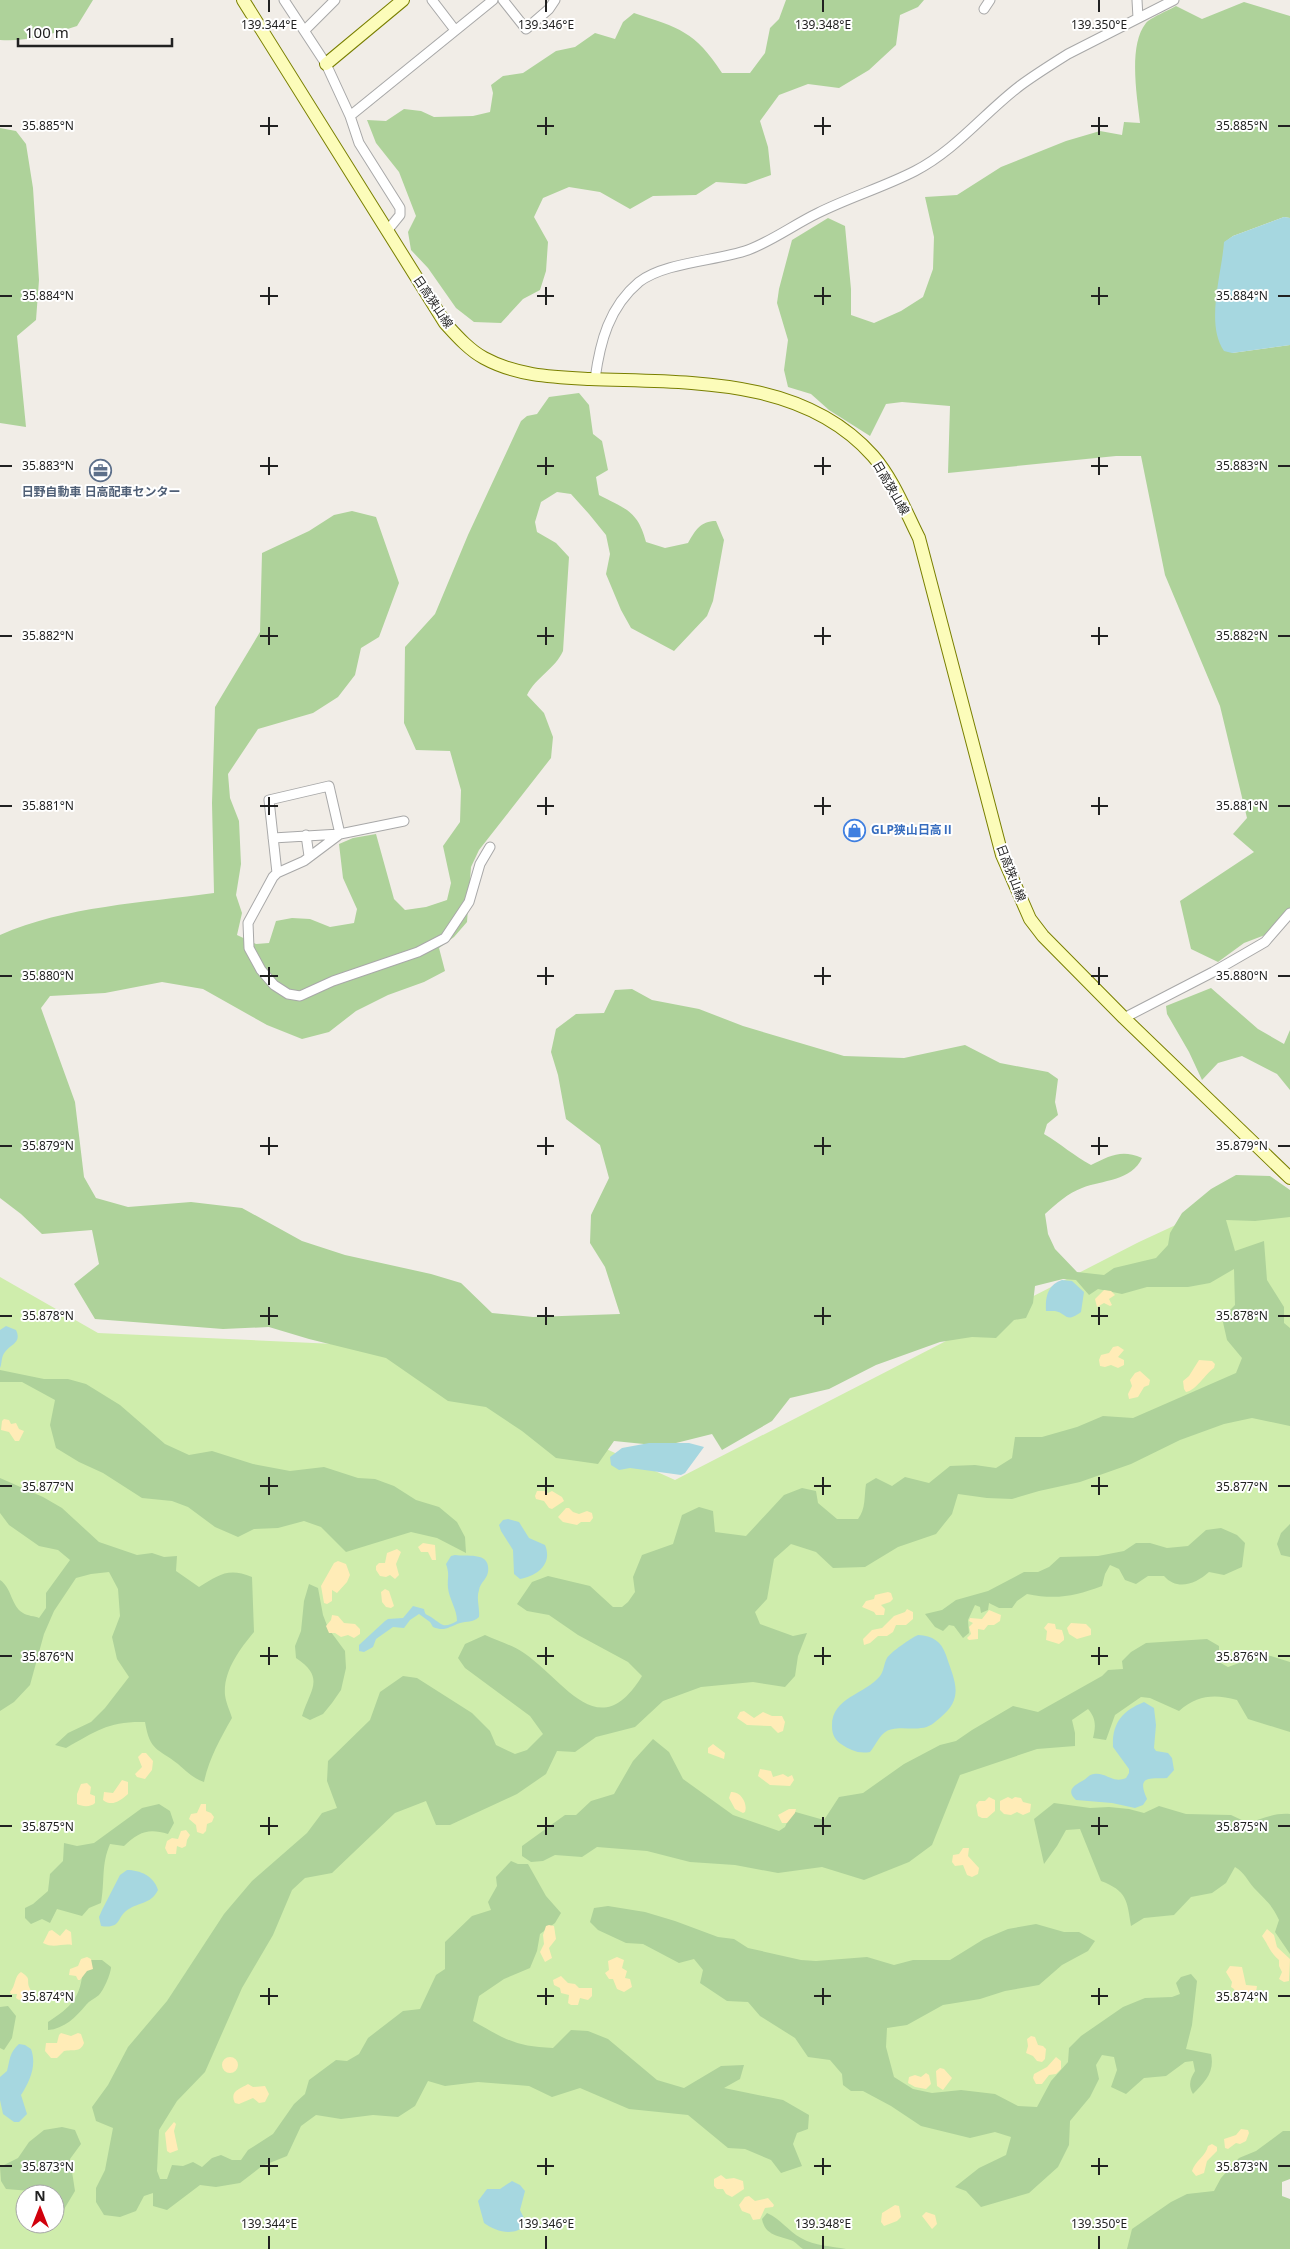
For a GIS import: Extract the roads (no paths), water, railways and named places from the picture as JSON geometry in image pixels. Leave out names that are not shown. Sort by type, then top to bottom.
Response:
[{"type":"main road","name":"日高狭山線","points":[[243,0],[445,323],[482,358],[512,371],[542,376],[715,385],[783,398],[806,407],[833,422],[859,442],[873,456],[886,473],[900,498],[918,538],[1002,855],[1016,892],[1030,919],[1043,936],[1124,1018],[1290,1178]]},
{"type":"main road","points":[[326,64],[403,0]]},
{"type":"street","points":[[284,0],[326,64],[350,116],[359,144],[400,208],[400,215],[387,231]]},
{"type":"street","points":[[321,0],[325,10]]},
{"type":"street","points":[[305,30],[334,0]]},
{"type":"street","points":[[432,0],[455,30]]},
{"type":"street","points":[[350,116],[493,0]]},
{"type":"street","points":[[503,0],[526,29],[549,9],[555,0]]},
{"type":"street","points":[[984,10],[990,0]]},
{"type":"street","points":[[1137,0],[1138,18]]},
{"type":"street","points":[[595,379],[599,353],[608,322],[622,299],[641,281],[666,270],[748,250],[820,212],[916,170],[952,145],[1021,85],[1068,54],[1174,0]]},
{"type":"street","points":[[277,873],[269,800],[329,786],[340,834]]},
{"type":"street","points":[[273,838],[340,834],[404,821]]},
{"type":"street","points":[[340,834],[309,856],[277,873],[248,923],[249,948],[260,970],[274,984],[288,994],[300,996],[333,981],[418,952],[445,938],[470,902],[480,864],[490,847]]},
{"type":"street","points":[[306,835],[309,856]]},
{"type":"street","points":[[1124,1018],[1213,972],[1265,942],[1290,913]]},
{"type":"water","points":[[1284,217],[1290,218],[1290,345],[1232,353],[1224,351],[1218,340],[1215,313],[1224,242],[1233,236]]},
{"type":"water","points":[[1062,1280],[1072,1281],[1084,1292],[1081,1312],[1072,1317],[1066,1317],[1055,1311],[1046,1311],[1048,1292],[1053,1285]]},
{"type":"water","points":[[6,1326],[16,1330],[18,1338],[4,1354],[0,1368],[0,1330]]},
{"type":"water","points":[[649,1443],[689,1443],[704,1447],[685,1473],[681,1475],[630,1468],[619,1470],[611,1465],[610,1457],[622,1448]]},
{"type":"water","points":[[508,1519],[519,1522],[529,1538],[545,1545],[547,1552],[547,1558],[542,1568],[532,1575],[520,1579],[514,1574],[513,1550],[499,1525],[503,1520]]},
{"type":"water","points":[[451,1556],[477,1556],[486,1561],[488,1565],[488,1572],[478,1593],[479,1617],[472,1621],[441,1629],[433,1627],[430,1622],[419,1614],[410,1620],[404,1628],[393,1627],[376,1639],[373,1647],[364,1652],[359,1651],[359,1645],[385,1621],[403,1618],[413,1606],[424,1609],[426,1614],[443,1625],[449,1625],[457,1621],[449,1592],[446,1564]]},
{"type":"water","points":[[918,1635],[936,1640],[942,1646],[946,1655],[956,1688],[953,1702],[948,1710],[927,1727],[897,1728],[884,1733],[870,1752],[854,1751],[841,1744],[836,1739],[832,1730],[833,1717],[837,1709],[850,1697],[874,1682],[880,1676],[889,1655]]},
{"type":"water","points":[[1144,1702],[1154,1708],[1156,1725],[1154,1748],[1156,1751],[1168,1753],[1172,1758],[1174,1770],[1167,1778],[1146,1780],[1143,1786],[1147,1799],[1143,1805],[1135,1808],[1112,1803],[1076,1800],[1071,1793],[1072,1788],[1091,1775],[1098,1774],[1117,1780],[1126,1778],[1129,1769],[1113,1747],[1114,1731],[1124,1714]]},
{"type":"water","points":[[127,1870],[137,1871],[146,1875],[153,1881],[158,1890],[148,1901],[126,1911],[118,1922],[112,1926],[101,1926],[99,1917],[102,1910],[120,1875]]},
{"type":"water","points":[[19,2044],[31,2049],[33,2067],[30,2079],[21,2095],[27,2114],[19,2122],[14,2122],[3,2114],[0,2100],[0,2077],[7,2071],[9,2060]]},
{"type":"water","points":[[512,2181],[520,2185],[525,2191],[520,2210],[527,2224],[517,2231],[500,2231],[484,2223],[478,2201],[487,2189],[500,2189]]},
{"type":"place","name":"日野自動車 日高配車センター","points":[[101,471]]},
{"type":"place","name":"GLP狭山日高Ⅱ","points":[[855,830]]}]
